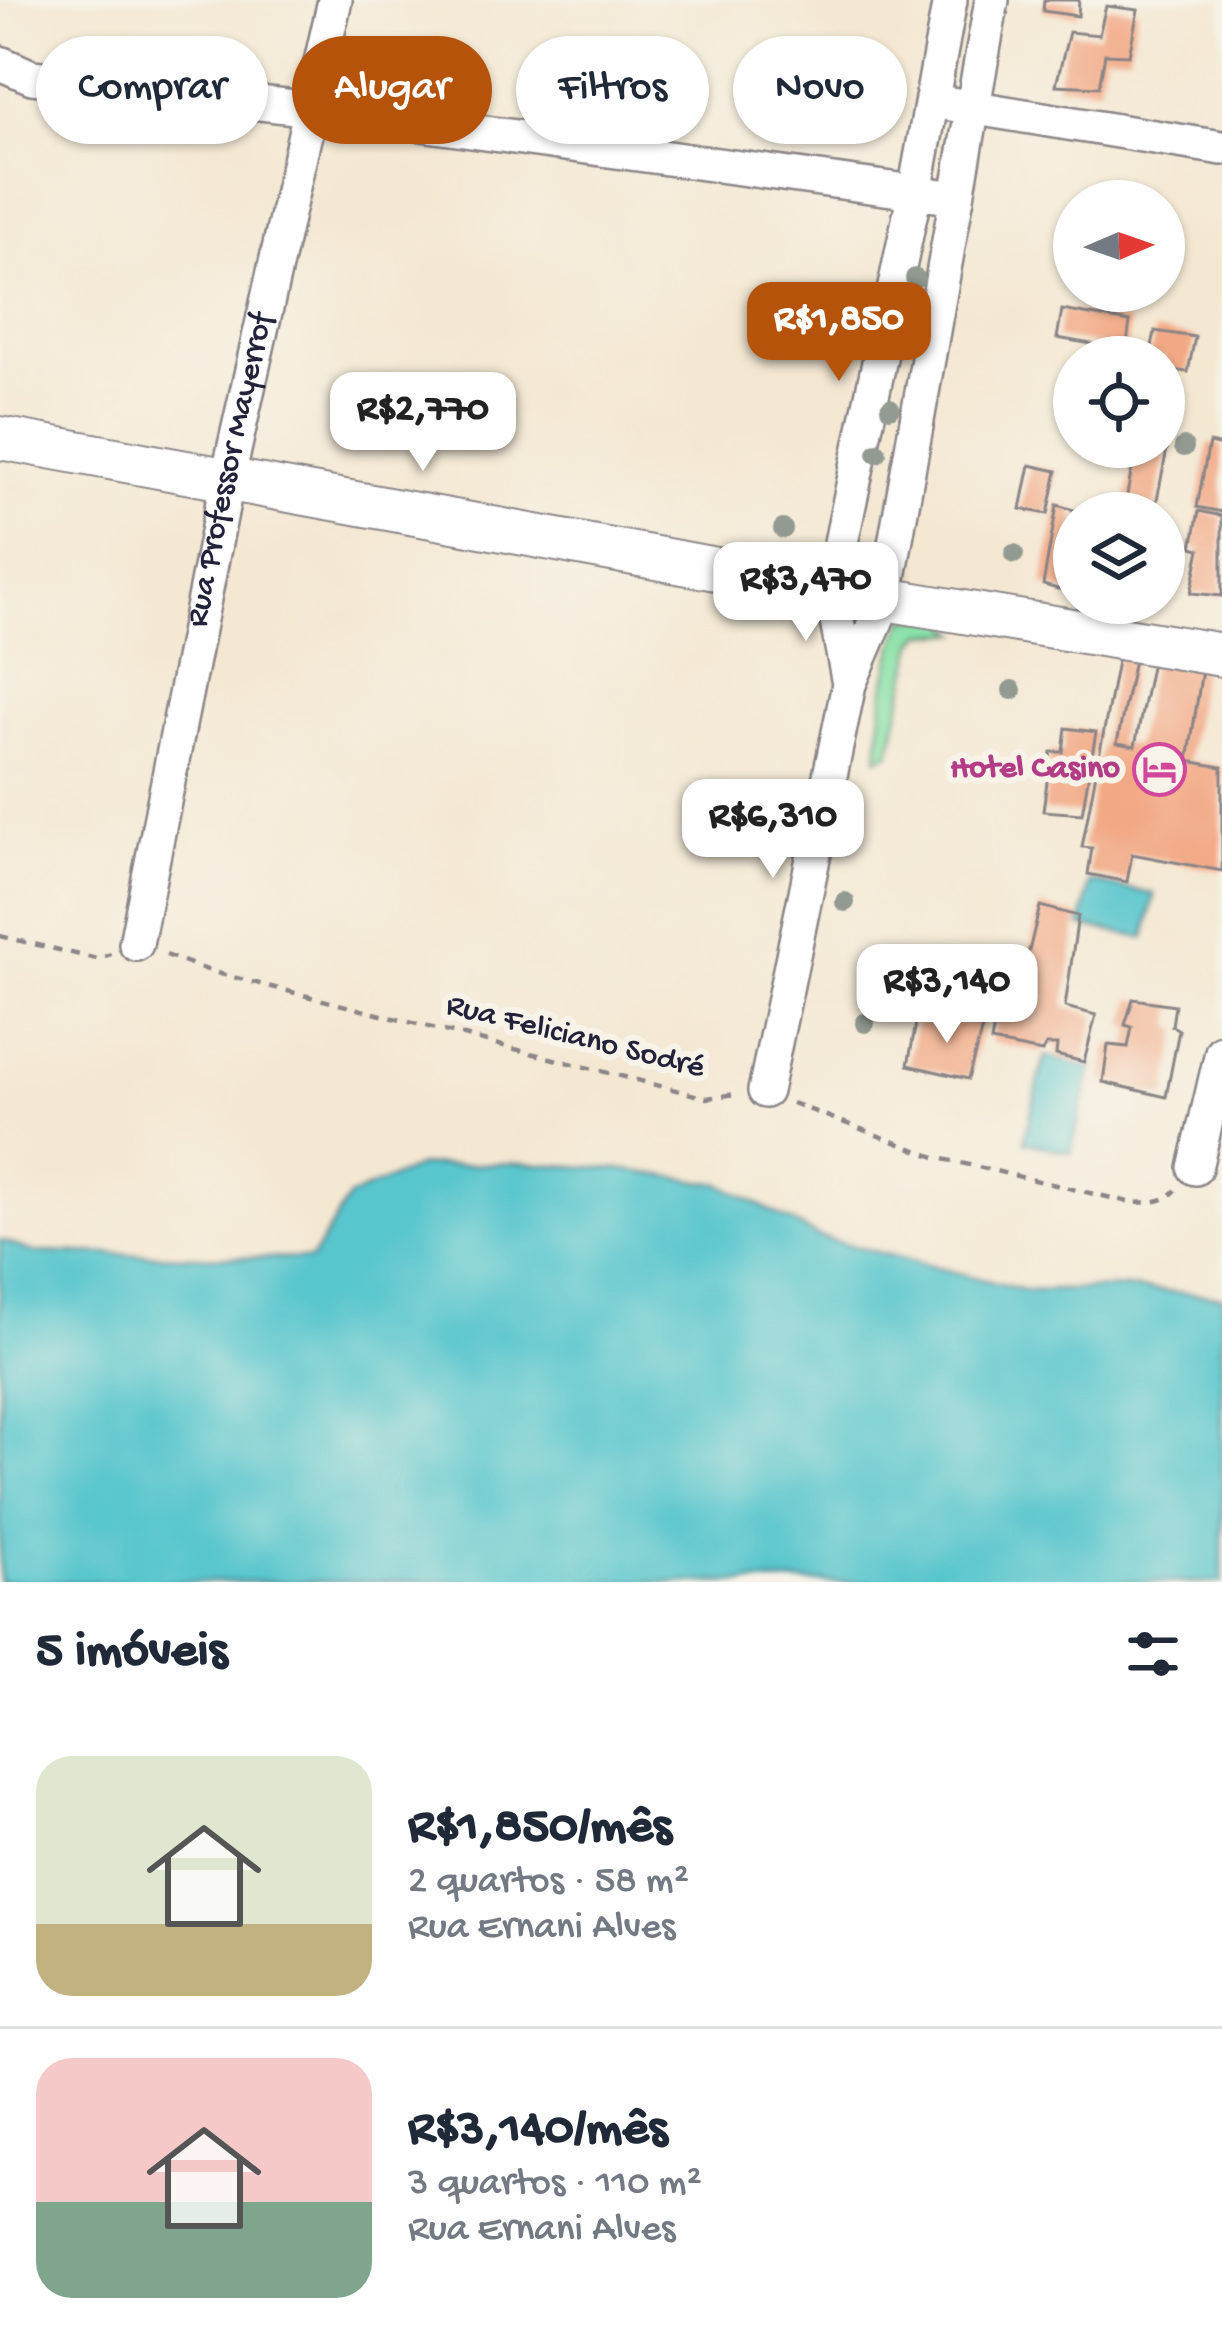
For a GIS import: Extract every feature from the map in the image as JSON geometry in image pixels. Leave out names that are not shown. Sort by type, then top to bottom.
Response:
[{"type":"street","name":"Rua Professor Mayerrof","points":[[327,36],[334,0]]},
{"type":"street","points":[[848,684],[831,590],[915,193],[950,0]]},
{"type":"street","points":[[765,1091],[848,684],[886,600],[992,0]]},
{"type":"street","points":[[0,63],[32,77],[292,107]]},
{"type":"street","points":[[932,101],[1222,148]]},
{"type":"street","points":[[492,134],[957,199]]},
{"type":"street","name":"Rua Professor Mayerrof","points":[[136,944],[228,477],[304,144]]},
{"type":"street","points":[[0,439],[886,600],[1222,655]]},
{"type":"street","points":[[1196,1168],[1222,1052]]},
{"type":"path","points":[[0,936],[97,959],[136,944]]},
{"type":"path","name":"Rua Feliciano Sodré","points":[[136,944],[213,972],[706,1098],[765,1091]]},
{"type":"path","points":[[765,1091],[935,1157],[1133,1203],[1170,1197],[1196,1168]]},
{"type":"green space","points":[[906,618],[943,619],[959,633],[923,634],[915,643],[890,753],[878,758],[889,668]]},
{"type":"water","points":[[1090,882],[1154,894],[1145,938],[1081,926]]},
{"type":"water","points":[[1045,1056],[1092,1068],[1071,1153],[1024,1141]]},
{"type":"water","points":[[519,1163],[620,1169],[721,1184],[819,1237],[1027,1291],[1125,1288],[1222,1296],[1222,1582],[0,1582],[0,1240],[33,1252],[311,1259],[349,1197],[419,1166]]},
{"type":"building","points":[[1044,0],[1079,0],[1078,16],[1043,11]]},
{"type":"building","points":[[1106,6],[1138,10],[1129,55],[1105,54],[1099,87],[1056,85],[1069,32],[1099,35]]},
{"type":"building","points":[[1062,312],[1130,322],[1128,336],[1057,336]]},
{"type":"building","points":[[1155,331],[1195,337],[1188,372],[1185,336],[1154,336]]},
{"type":"building","points":[[1209,443],[1222,446],[1222,512],[1197,507]]},
{"type":"building","points":[[1030,465],[1057,471],[1048,514],[1021,509]]},
{"type":"building","points":[[1132,468],[1163,468],[1159,492],[1128,492]]},
{"type":"building","points":[[1199,511],[1222,516],[1222,596],[1191,593],[1200,549],[1192,547]]},
{"type":"building","points":[[1053,528],[1053,588],[1043,585]]},
{"type":"building","name":"Hotel Casino","points":[[1118,656],[1134,660],[1117,743],[1135,746],[1152,662],[1202,670],[1188,761],[1222,767],[1222,871],[1132,854],[1127,882],[1088,874],[1092,848],[1082,847]]},
{"type":"building","points":[[1066,728],[1096,732],[1082,814],[1043,811],[1051,752],[1063,752]]},
{"type":"building","points":[[1040,906],[1078,916],[1065,1007],[1096,1015],[1084,1062],[1056,1055],[1057,1045],[1046,1045],[1042,1052],[991,1042],[1001,989],[1019,992]]},
{"type":"building","points":[[940,967],[982,980],[978,997],[935,985]]},
{"type":"building","points":[[1133,999],[1175,1005],[1172,1026],[1179,1030],[1166,1097],[1103,1082],[1108,1045],[1128,1047],[1132,1027],[1125,1025]]},
{"type":"building","points":[[957,1014],[985,1018],[968,1079],[908,1065],[917,1018],[953,1028]]},
{"type":"place","name":"Hotel Casino","points":[[1159,770]]}]
